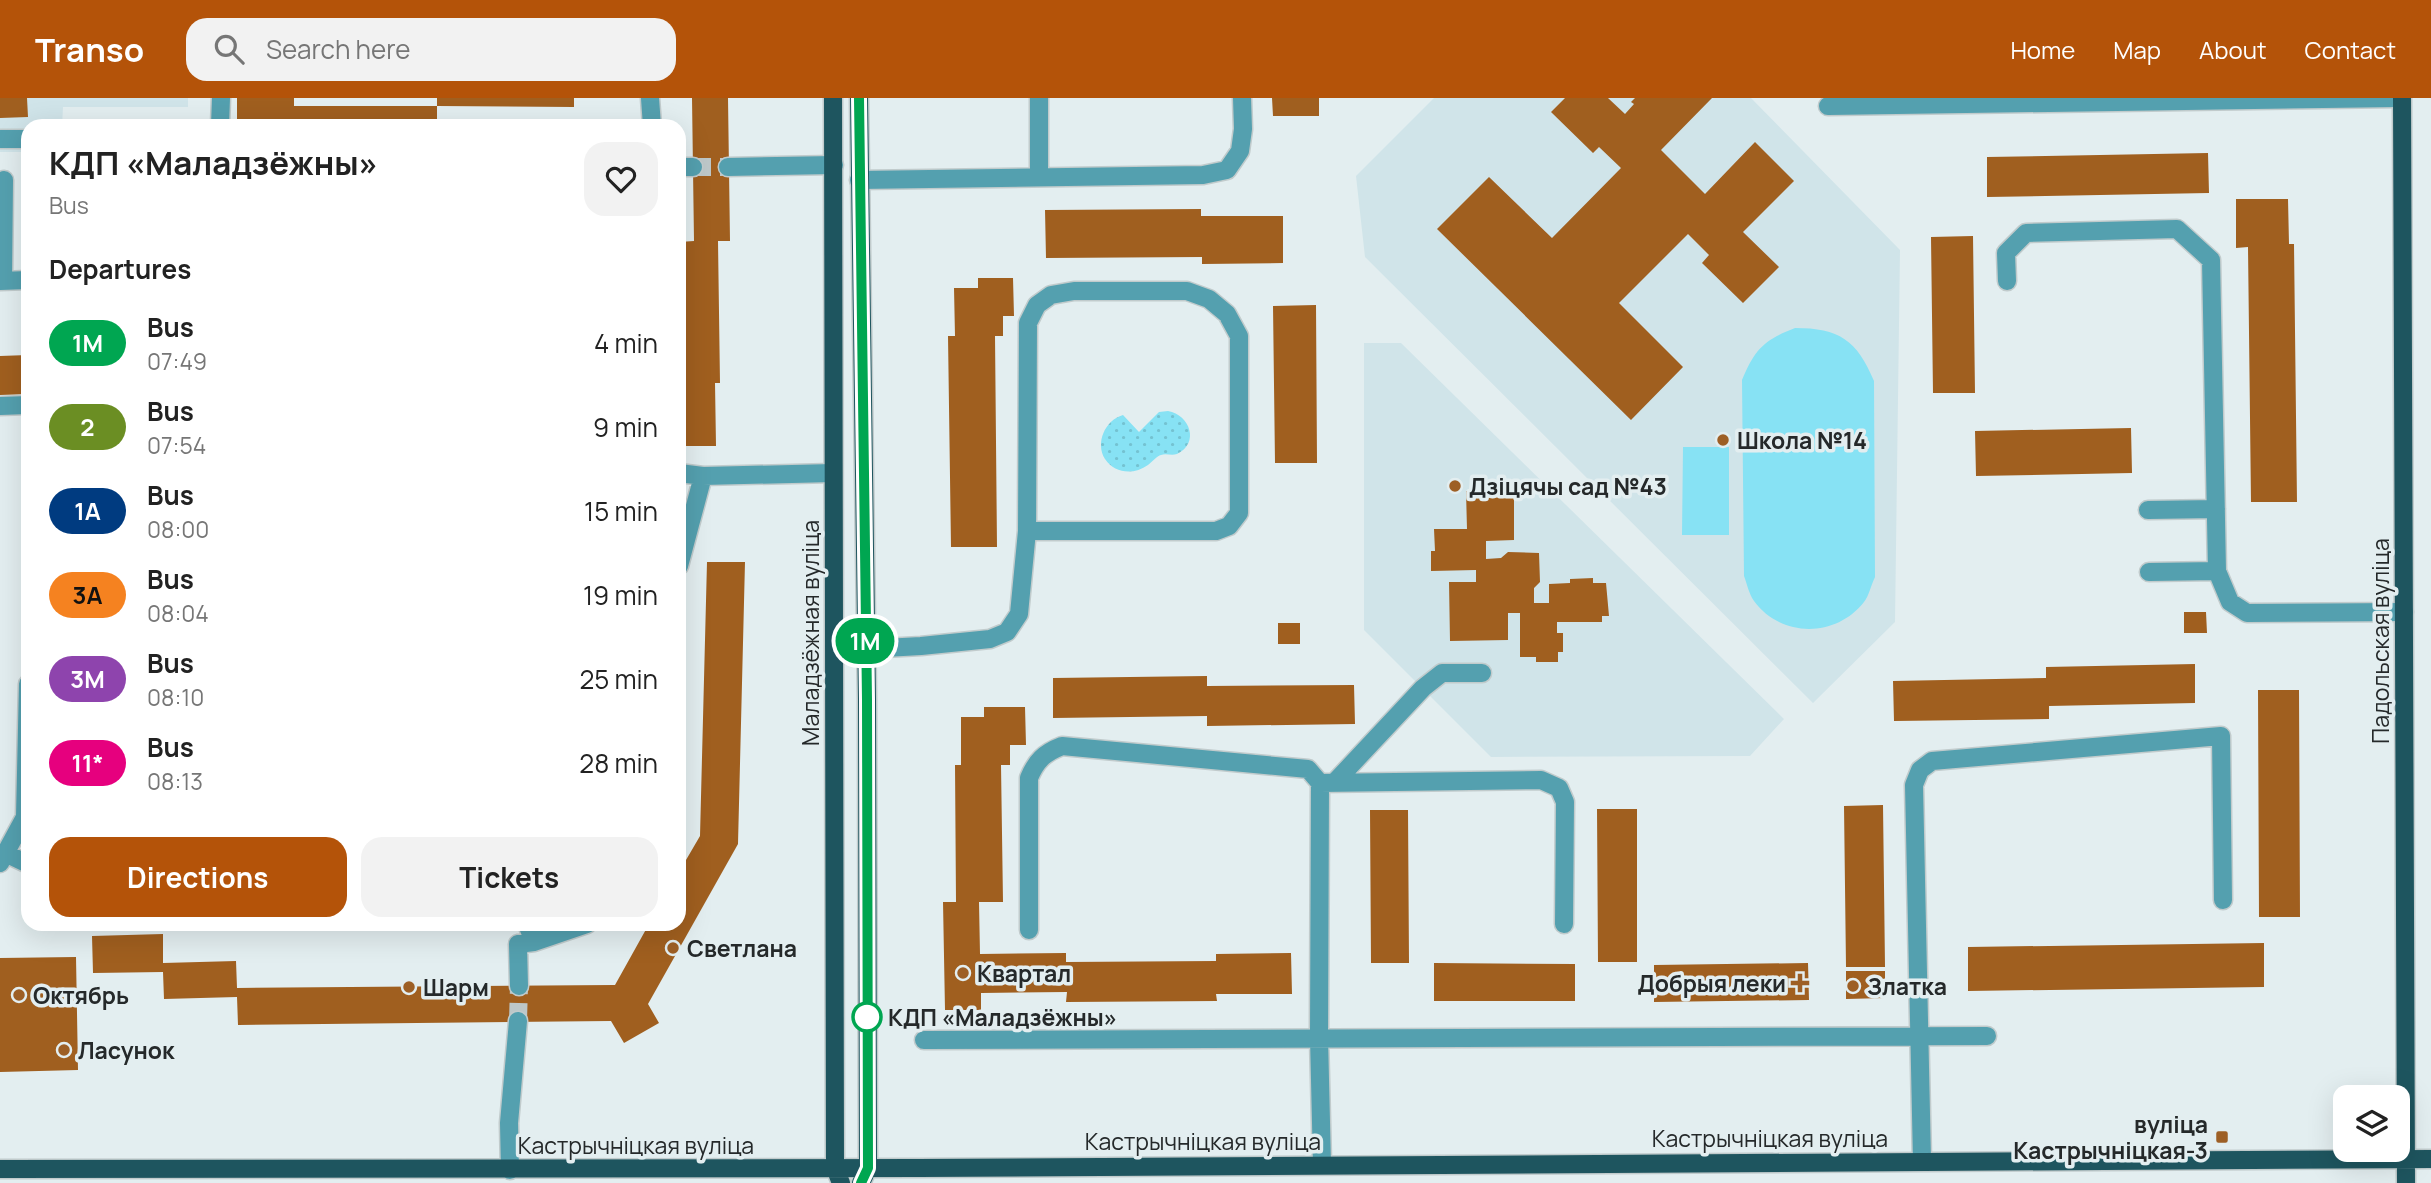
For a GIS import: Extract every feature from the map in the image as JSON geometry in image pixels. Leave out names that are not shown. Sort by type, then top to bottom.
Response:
[{"type":"main road","name":"Маладзёжная вуліца","points":[[833,98],[838,1176]]},
{"type":"main road","points":[[859,98],[866,649],[864,1176]]},
{"type":"main road","name":"Падольская вуліца","points":[[2400,98],[2406,1085]]},
{"type":"main road","name":"Кастрычніцкая вуліца","points":[[0,1169],[510,1170],[864,1176],[1322,1165],[2333,1159]]},
{"type":"main road","name":"Кастрычніцкая вуліца","points":[[2410,1159],[2431,1159]]},
{"type":"main road","name":"Падольская вуліца","points":[[2406,1162],[2406,1183]]},
{"type":"lane","points":[[220,119],[221,98]]},
{"type":"lane","points":[[650,98],[652,119]]},
{"type":"lane","points":[[1039,98],[1039,177]]},
{"type":"lane","points":[[859,180],[1203,175],[1227,170],[1240,151],[1243,129],[1242,98]]},
{"type":"lane","points":[[1828,106],[2400,98]]},
{"type":"lane","points":[[0,139],[21,139]]},
{"type":"lane","points":[[729,167],[834,165]]},
{"type":"lane","points":[[4,180],[2,281],[21,280]]},
{"type":"lane","points":[[2007,281],[2006,253],[2026,233],[2177,229],[2211,260],[2217,571],[2230,602],[2247,613],[2404,612]]},
{"type":"lane","points":[[866,649],[990,639],[1007,632],[1020,614],[1027,531],[1028,323],[1037,305],[1051,295],[1074,291],[1186,291],[1209,299],[1227,314],[1239,336],[1239,513],[1229,526],[1216,531],[1027,531]]},
{"type":"lane","points":[[0,406],[21,405]]},
{"type":"lane","points":[[686,474],[703,476],[833,473]]},
{"type":"lane","points":[[686,539],[703,476]]},
{"type":"lane","points":[[2148,510],[2216,509]]},
{"type":"lane","points":[[2149,572],[2217,571]]},
{"type":"lane","points":[[1322,1165],[1319,1037],[1328,783],[1423,688],[1442,673],[1482,673]]},
{"type":"lane","points":[[1922,1161],[1914,785],[1920,770],[1931,761],[2221,736],[2223,900]]},
{"type":"lane","points":[[1029,930],[1028,778],[1035,762],[1048,751],[1062,747],[1308,769],[1328,783],[1541,780],[1559,788],[1565,802],[1564,924]]},
{"type":"lane","points":[[21,824],[3,858],[21,862]]},
{"type":"lane","points":[[530,931],[534,942]]},
{"type":"lane","points":[[519,986],[518,944],[534,942],[566,931]]},
{"type":"lane","points":[[510,1170],[509,1123],[517,1021]]},
{"type":"lane","points":[[924,1040],[1987,1036]]},
{"type":"shaded area","points":[[0,98],[188,98],[188,107],[63,107],[62,119],[21,119],[21,152],[0,152]]},
{"type":"shaded area","name":"Школа №14","points":[[1434,98],[1751,98],[1900,250],[1895,622],[1813,703],[1365,257],[1356,176]]},
{"type":"shaded area","points":[[1795,328],[1824,331],[1845,339],[1861,355],[1874,381],[1875,577],[1866,600],[1852,614],[1839,622],[1809,629],[1779,622],[1765,613],[1752,598],[1744,576],[1742,380],[1751,360],[1762,347],[1775,337]]},
{"type":"shaded area","name":"Дзіцячы сад №43","points":[[1364,343],[1401,343],[1784,719],[1750,756],[1491,757],[1364,630]]},
{"type":"shaded area","points":[[1168,411],[1187,423],[1190,437],[1184,449],[1177,454],[1159,456],[1137,470],[1119,470],[1109,464],[1101,446],[1104,433],[1111,422],[1123,415],[1139,432],[1159,412]]},
{"type":"shaded area","points":[[1683,447],[1729,447],[1729,535],[1682,535]]},
{"type":"building","points":[[0,98],[27,98],[28,117],[0,118]]},
{"type":"building","points":[[237,98],[294,98],[294,106],[437,106],[437,119],[237,119]]},
{"type":"building","points":[[437,98],[574,98],[574,107],[437,106]]},
{"type":"building","points":[[692,98],[728,98],[730,241],[718,241],[720,383],[715,383],[716,446],[686,446],[686,242],[694,241]]},
{"type":"building","points":[[1272,98],[1319,98],[1319,116],[1273,116]]},
{"type":"building","points":[[1565,98],[1608,98],[1625,114],[1634,104],[1631,102],[1635,98],[1712,98],[1661,150],[1705,194],[1755,142],[1794,181],[1743,232],[1779,267],[1743,303],[1702,263],[1709,255],[1688,234],[1619,303],[1683,367],[1631,420],[1437,229],[1489,177],[1552,238],[1621,168],[1599,147],[1593,153],[1551,112]]},
{"type":"building","points":[[2208,153],[2209,193],[1987,197],[1987,157]]},
{"type":"building","points":[[2236,199],[2288,199],[2289,244],[2294,244],[2297,502],[2251,502],[2248,247],[2236,248]]},
{"type":"building","points":[[1201,209],[1201,216],[1283,216],[1283,263],[1202,264],[1202,257],[1046,258],[1045,210]]},
{"type":"building","points":[[1973,236],[1975,393],[1933,393],[1931,237]]},
{"type":"building","points":[[978,278],[1013,278],[1014,316],[1003,316],[1003,336],[995,336],[997,547],[951,547],[948,336],[955,336],[954,288],[978,288]]},
{"type":"building","points":[[1316,305],[1317,463],[1275,463],[1273,306]]},
{"type":"building","points":[[21,355],[21,394],[0,395],[0,356]]},
{"type":"building","points":[[2131,428],[2132,473],[1976,476],[1975,431]]},
{"type":"building","points":[[1471,481],[1497,481],[1497,487],[1514,486],[1514,540],[1486,541],[1486,559],[1501,558],[1508,552],[1539,553],[1540,582],[1534,588],[1534,603],[1549,603],[1549,584],[1570,583],[1570,579],[1593,578],[1593,583],[1606,583],[1609,616],[1602,616],[1602,622],[1557,622],[1557,633],[1563,633],[1563,652],[1558,652],[1558,662],[1536,662],[1536,657],[1520,657],[1520,613],[1508,613],[1508,640],[1450,641],[1449,582],[1476,582],[1476,570],[1431,571],[1431,551],[1435,551],[1434,529],[1467,529],[1466,491],[1471,491]]},
{"type":"building","points":[[707,562],[745,562],[738,844],[648,1004],[659,1023],[624,1043],[611,1021],[238,1025],[237,997],[164,999],[163,972],[93,973],[92,936],[163,934],[163,963],[236,961],[237,988],[615,985],[645,931],[686,931],[686,860],[700,836]]},
{"type":"building","points":[[2184,612],[2206,612],[2207,633],[2184,633]]},
{"type":"building","points":[[1278,623],[1300,623],[1300,644],[1278,644]]},
{"type":"building","points":[[2195,664],[2195,703],[2049,706],[2049,719],[1894,721],[1893,681],[2046,678],[2046,667]]},
{"type":"building","points":[[1207,676],[1207,686],[1354,685],[1355,724],[1207,726],[1207,716],[1053,718],[1053,678]]},
{"type":"building","points":[[2258,690],[2299,690],[2300,917],[2259,917]]},
{"type":"building","points":[[984,707],[1025,707],[1026,745],[1010,745],[1010,765],[1001,765],[1003,902],[979,902],[980,954],[1066,953],[1066,962],[1216,961],[1216,954],[1291,953],[1292,994],[1216,994],[1217,1001],[1066,1002],[1067,992],[981,993],[981,1010],[945,1010],[943,902],[956,902],[955,765],[961,765],[961,717],[984,717]]},
{"type":"building","points":[[1883,805],[1885,967],[1846,967],[1844,806]]},
{"type":"building","points":[[1597,809],[1637,809],[1637,962],[1598,962]]},
{"type":"building","points":[[1370,810],[1408,810],[1409,963],[1371,963]]},
{"type":"building","points":[[2264,943],[2264,987],[1968,991],[1968,947]]},
{"type":"building","points":[[76,957],[78,1070],[0,1072],[0,958]]},
{"type":"building","points":[[1434,963],[1575,964],[1575,1001],[1434,1001]]},
{"type":"building","points":[[1808,963],[1809,1000],[1654,1002],[1654,965]]},
{"type":"building","points":[[1846,971],[1885,971],[1885,998],[1846,999]]},
{"type":"tunnel","points":[[693,167],[728,167]]},
{"type":"tunnel","points":[[518,1021],[519,986]]},
{"type":"bus line","name":"1М","points":[[859,98],[867,699],[868,1168],[861,1183]]},
{"type":"place","name":"Школа №14","points":[[1723,440]]},
{"type":"place","name":"Дзіцячы сад №43","points":[[1455,486]]},
{"type":"place","name":"Светлана","points":[[673,948]]},
{"type":"place","name":"Квартал","points":[[963,973]]},
{"type":"place","name":"Добрыя леки","points":[[1800,983]]},
{"type":"place","name":"Златка","points":[[1853,986]]},
{"type":"place","name":"Шарм","points":[[409,987]]},
{"type":"place","name":"Октябрь","points":[[19,995]]},
{"type":"place","name":"КДП «Маладзёжны»","points":[[867,1017]]},
{"type":"place","name":"Ласунок","points":[[64,1050]]},
{"type":"place","name":"вуліца Кастрычніцкая-3","points":[[2222,1137]]}]
